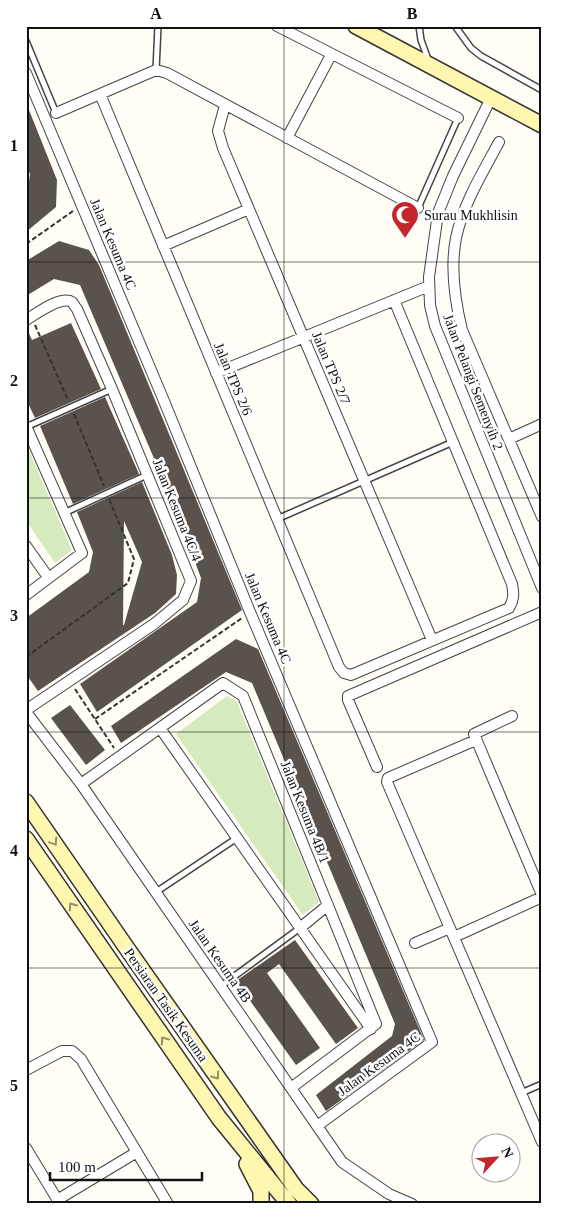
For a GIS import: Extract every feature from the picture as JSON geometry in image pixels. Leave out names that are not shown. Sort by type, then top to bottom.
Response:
[{"type":"street","points":[[277,26],[458,118]]},
{"type":"street","points":[[356,26],[542,125]]},
{"type":"street","points":[[287,138],[331,55]]},
{"type":"street","points":[[56,113],[156,70],[167,74],[418,208]]},
{"type":"street","name":"Jalan Kesuma 4C","points":[[26,73],[250,612],[432,1042],[317,1126]]},
{"type":"street","name":"Jalan TPS 2/6","points":[[100,94],[339,667],[344,673],[351,675],[432,640]]},
{"type":"street","name":"Jalan Pelangi Semenyih 2","points":[[491,98],[438,213],[434,233],[429,286],[430,305],[435,326],[542,588]]},
{"type":"street","name":"Jalan TPS 2/7","points":[[225,105],[218,131],[223,148],[432,640]]},
{"type":"street","points":[[498,142],[466,208],[456,238],[454,276],[456,307],[462,330],[542,517]]},
{"type":"street","points":[[163,246],[249,208]]},
{"type":"street","points":[[216,373],[429,286]]},
{"type":"street","name":"Jalan Kesuma 4C/4","points":[[26,711],[154,624],[183,600],[191,581],[77,309],[72,303],[65,300],[28,315]]},
{"type":"street","points":[[394,300],[512,584],[514,593],[513,601],[509,608],[432,640]]},
{"type":"street","points":[[509,439],[542,424]]},
{"type":"street","points":[[26,426],[82,553],[26,594]]},
{"type":"street","points":[[26,546],[48,577]]},
{"type":"street","points":[[377,767],[348,700],[348,696],[542,612]]},
{"type":"street","name":"Jalan Kesuma 4B/1","points":[[81,784],[223,682],[243,696],[376,1024],[371,1029]]},
{"type":"street","name":"Jalan Kesuma 4B","points":[[26,711],[81,784],[342,1162],[389,1194],[412,1204]]},
{"type":"street","points":[[415,943],[452,933],[542,896],[474,734],[512,716]]},
{"type":"street","points":[[160,728],[371,1029],[291,1088]]},
{"type":"street","points":[[476,740],[388,778],[386,782],[542,1142]]},
{"type":"street","name":"Persiaran Tasik Kesuma","points":[[26,802],[304,1199]]},
{"type":"street","name":"Persiaran Tasik Kesuma","points":[[26,839],[219,1118],[287,1203]]},
{"type":"street","points":[[300,928],[328,906]]},
{"type":"street","points":[[26,1070],[62,1051],[72,1052],[81,1058],[168,1204]]},
{"type":"street","points":[[219,1118],[262,1191],[261,1204]]},
{"type":"street","points":[[26,1148],[59,1202],[137,1152]]},
{"type":"street","points":[[287,1203],[304,1199]]},
{"type":"lane","points":[[156,70],[158,26]]},
{"type":"lane","points":[[419,26],[421,40],[431,66]]},
{"type":"lane","points":[[455,26],[471,48],[481,56],[542,90]]},
{"type":"lane","points":[[26,41],[56,113]]},
{"type":"lane","points":[[418,208],[458,118]]},
{"type":"lane","points":[[26,426],[112,389]]},
{"type":"lane","points":[[277,519],[453,442]]},
{"type":"lane","points":[[64,513],[147,474]]},
{"type":"lane","points":[[156,892],[237,838]]},
{"type":"lane","points":[[221,986],[300,928]]},
{"type":"lane","points":[[521,1093],[542,1084]]},
{"type":"path","points":[[26,244],[82,205]]},
{"type":"path","points":[[95,719],[250,612]]},
{"type":"path","points":[[70,681],[120,756]]},
{"type":"green space","points":[[26,444],[72,550],[55,563],[26,521]]},
{"type":"green space","points":[[227,696],[237,702],[319,902],[303,915],[176,734]]},
{"type":"building","points":[[27,105],[57,180],[56,207],[26,232],[26,204],[30,174],[26,164]]},
{"type":"building","points":[[59,241],[89,250],[99,265],[242,610],[97,712],[80,684],[197,602],[201,578],[173,503],[80,285],[54,279],[26,296],[26,261]]},
{"type":"building","points":[[71,323],[101,389],[35,418],[26,399],[26,327],[32,340]]},
{"type":"building","points":[[105,397],[139,474],[73,504],[40,426]]},
{"type":"building","points":[[142,482],[172,555],[177,575],[176,594],[155,613],[38,691],[26,674],[26,618],[89,572],[93,552],[77,512]],"holes":[[[124,521],[142,562],[124,625],[123,625]]]},
{"type":"building","points":[[236,639],[258,649],[424,1040],[326,1111],[316,1095],[392,1036],[395,1024],[252,683],[226,672],[121,743],[111,726]]},
{"type":"building","points":[[70,705],[105,750],[86,765],[51,718]]},
{"type":"building","points":[[295,940],[358,1028],[336,1044],[279,964],[267,973],[320,1048],[296,1065],[236,981]]},
{"type":"place","name":"Surau Mukhlisin","points":[[405,239]]}]
